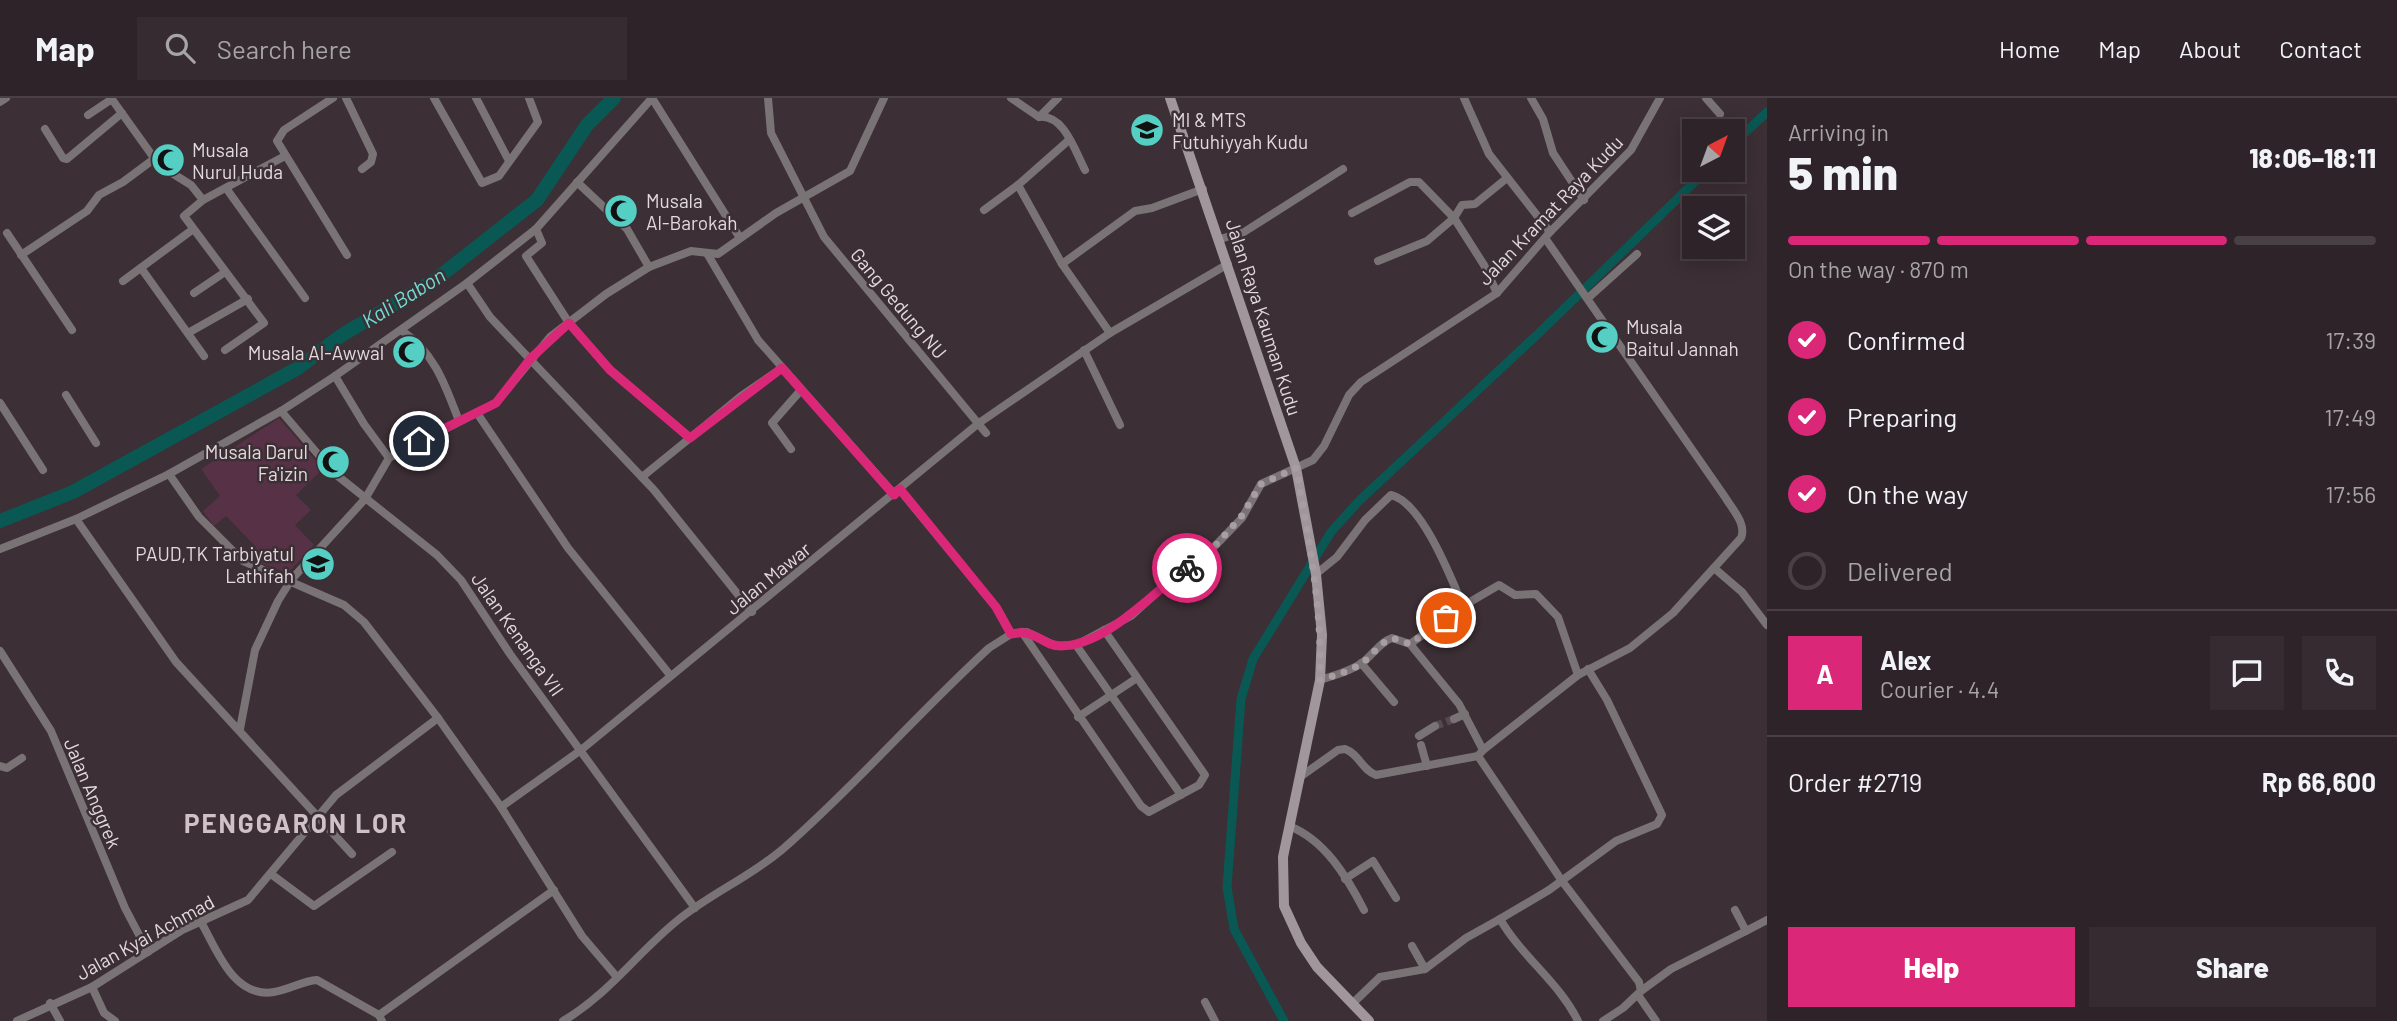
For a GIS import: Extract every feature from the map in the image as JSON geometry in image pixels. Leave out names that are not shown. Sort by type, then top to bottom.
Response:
[{"type":"street","points":[[0,102],[6,98]]},
{"type":"street","points":[[88,115],[111,98],[154,159],[191,185],[203,200]]},
{"type":"street","points":[[333,98],[279,135],[277,141],[347,255]]},
{"type":"street","points":[[346,98],[373,154],[372,162],[362,169]]},
{"type":"street","points":[[434,98],[480,182],[492,181],[538,121],[529,98]]},
{"type":"street","points":[[476,98],[509,162]]},
{"type":"street","points":[[0,549],[76,519],[169,474],[281,411],[335,376],[536,229],[652,98],[740,238]]},
{"type":"street","name":"Gang Gedung NU","points":[[768,98],[768,127],[827,241],[986,433]]},
{"type":"street","points":[[240,729],[255,650],[291,580],[365,499],[389,457],[500,399],[531,358],[569,323],[606,294],[649,267],[691,251],[718,254],[776,213],[850,171],[884,98]]},
{"type":"street","points":[[1011,98],[1039,117],[1053,117],[1085,170]]},
{"type":"street","points":[[1039,117],[1058,98]]},
{"type":"street","name":"Jalan Raya Kauman Kudu","points":[[1170,98],[1296,468],[1316,573]]},
{"type":"street","points":[[1298,779],[1338,750],[1345,748],[1357,755],[1368,771],[1376,775],[1481,753],[1578,675],[1630,648],[1673,613],[1744,532],[1741,523],[1682,434],[1576,284],[1548,235],[1489,153],[1464,98]]},
{"type":"street","points":[[1531,98],[1544,119],[1553,153],[1584,200]]},
{"type":"street","name":"Jalan Kramat Raya Kudu","points":[[1076,645],[1131,616],[1166,584],[1214,547],[1241,517],[1261,484],[1313,460],[1321,451],[1349,396],[1361,382],[1497,293],[1548,235],[1631,150],[1660,98]]},
{"type":"street","points":[[1706,98],[1720,114]]},
{"type":"street","points":[[45,129],[63,158],[67,159],[90,141],[95,132],[122,113]]},
{"type":"street","points":[[984,211],[1018,186],[1069,140]]},
{"type":"street","points":[[225,351],[264,325],[248,299],[192,230],[184,216],[203,200],[285,156]]},
{"type":"street","points":[[21,255],[87,211],[99,195],[123,182],[154,159]]},
{"type":"street","points":[[1220,240],[1253,227],[1343,169]]},
{"type":"street","points":[[1378,261],[1427,241],[1454,218],[1462,205],[1473,204],[1507,178]]},
{"type":"street","points":[[577,182],[627,229],[649,267]]},
{"type":"street","points":[[1352,213],[1410,182],[1419,182],[1454,218],[1484,265],[1497,293]]},
{"type":"street","points":[[1018,186],[1062,264],[1110,333]]},
{"type":"street","points":[[226,188],[304,298]]},
{"type":"street","points":[[1062,264],[1135,211],[1152,208],[1203,189]]},
{"type":"street","points":[[536,229],[542,243],[526,256],[569,323],[610,370],[690,438]]},
{"type":"street","points":[[123,281],[192,230]]},
{"type":"street","points":[[7,233],[72,330]]},
{"type":"street","points":[[1586,296],[1637,254]]},
{"type":"street","points":[[708,255],[758,340],[897,492],[996,607],[1011,634]]},
{"type":"street","name":"Jalan Mawar","points":[[501,807],[581,750],[670,675],[752,612],[979,422],[1084,349],[1228,264]]},
{"type":"street","points":[[141,268],[204,356]]},
{"type":"street","points":[[194,293],[225,272]]},
{"type":"street","points":[[467,282],[490,317],[685,526],[752,612]]},
{"type":"street","points":[[188,333],[248,299]]},
{"type":"street","points":[[401,330],[416,340],[429,355],[442,376],[458,421]]},
{"type":"street","points":[[1084,349],[1120,425]]},
{"type":"street","points":[[642,477],[782,368]]},
{"type":"street","points":[[335,376],[364,424],[389,457]]},
{"type":"street","points":[[791,449],[772,423],[802,390]]},
{"type":"street","points":[[65,395],[96,443]]},
{"type":"street","points":[[0,403],[43,470]]},
{"type":"street","name":"Jalan Kenanga VII","points":[[281,411],[334,473],[450,567],[695,908]]},
{"type":"street","points":[[477,413],[572,554],[670,675]]},
{"type":"street","points":[[169,474],[199,517],[222,542],[253,568],[291,580],[354,612],[438,718],[501,807],[582,936],[616,976]]},
{"type":"street","points":[[1365,1020],[1311,959],[1284,906],[1281,870],[1320,680],[1322,635],[1316,573],[1337,557],[1359,526],[1391,495],[1398,496],[1436,544],[1463,606]]},
{"type":"street","points":[[76,519],[164,648],[352,854]]},
{"type":"street","points":[[1714,568],[1742,592],[1767,625]]},
{"type":"street","points":[[1410,644],[1463,606],[1499,585],[1515,595],[1536,594],[1558,617],[1578,675]]},
{"type":"street","points":[[1022,632],[1078,717],[1149,812],[1202,782],[1205,775],[1104,630]]},
{"type":"street","points":[[563,1021],[592,1004],[616,976],[695,908],[780,851],[985,652],[1011,634],[1034,633],[1056,646],[1076,645],[1181,795]]},
{"type":"street","points":[[1320,680],[1361,663],[1385,640],[1392,638],[1410,644],[1465,714],[1481,753],[1562,881],[1632,971],[1639,993],[1656,1021]]},
{"type":"street","name":"Jalan Anggrek","points":[[0,651],[51,730],[125,908],[148,952]]},
{"type":"street","points":[[1361,663],[1394,702]]},
{"type":"street","points":[[1352,1004],[1380,977],[1425,969],[1466,938],[1562,881],[1595,854],[1616,841],[1653,826],[1662,815],[1607,700],[1588,669]]},
{"type":"street","points":[[1078,717],[1137,678]]},
{"type":"street","points":[[1454,719],[1465,714]]},
{"type":"street","name":"Jalan Kyai Achmad","points":[[17,1021],[50,1003],[92,987],[201,920],[248,900],[341,790],[438,718]]},
{"type":"street","points":[[1427,766],[1420,741],[1436,726]]},
{"type":"street","points":[[0,766],[6,768],[22,758]]},
{"type":"street","points":[[1289,826],[1313,840],[1345,879],[1364,910]]},
{"type":"street","points":[[271,874],[314,906],[392,852]]},
{"type":"street","points":[[1345,879],[1373,861],[1396,898]]},
{"type":"street","points":[[201,920],[230,973],[240,983],[269,992],[317,980],[380,1018],[554,890]]},
{"type":"street","points":[[1735,910],[1746,931]]},
{"type":"street","points":[[1500,919],[1520,951],[1567,1002],[1577,1021]]},
{"type":"street","points":[[1603,1021],[1671,969],[1767,920]]},
{"type":"street","points":[[1412,946],[1425,969]]},
{"type":"street","points":[[92,987],[104,1013],[115,1021]]},
{"type":"street","points":[[1205,1002],[1215,1021]]},
{"type":"street","points":[[50,1003],[60,1021]]},
{"type":"shaded area","points":[[279,418],[323,469],[296,495],[311,510],[295,525],[314,545],[288,573],[246,558],[256,547],[226,516],[214,526],[203,511],[220,496],[201,469]]},
{"type":"waterway","name":"Kali Babon","points":[[0,521],[73,492],[298,368],[342,335],[435,280],[537,200],[587,125],[614,98]]},
{"type":"waterway","points":[[1745,133],[1767,112]]},
{"type":"waterway","points":[[1284,1021],[1234,929],[1227,887],[1241,699],[1253,659],[1331,532],[1359,501],[1539,333],[1695,182]]},
{"type":"tunnel","points":[[1435,726],[1454,719]]},
{"type":"way so far","points":[[1187,568],[1214,547],[1241,517],[1261,484],[1296,468],[1316,573],[1322,635],[1320,680],[1350,670],[1371,656],[1385,640],[1392,638],[1410,644],[1446,618]]},
{"type":"place","name":"MI & MTS Futuhiyyah Kudu","points":[[1147,130]]},
{"type":"place","name":"Musala Nurul Huda","points":[[168,160]]},
{"type":"place","name":"Musala Al-Barokah","points":[[621,211]]},
{"type":"place","name":"Musala Baitul Jannah","points":[[1602,337]]},
{"type":"place","name":"Musala Al-Awwal","points":[[409,352]]},
{"type":"place","name":"Musala Darul Fa'izin","points":[[333,462]]},
{"type":"place","name":"PAUD,TK Tarbiyatul Lathifah","points":[[318,564]]},
{"type":"district","name":"PENGGARON LOR","points":[[296,822]]},
{"type":"route","points":[[419,441],[496,403],[550,337],[569,323],[610,370],[690,438],[741,396],[782,368],[894,495],[900,489],[979,590],[996,607],[1011,634],[1034,633],[1056,646],[1076,645],[1131,616],[1187,568]]}]
